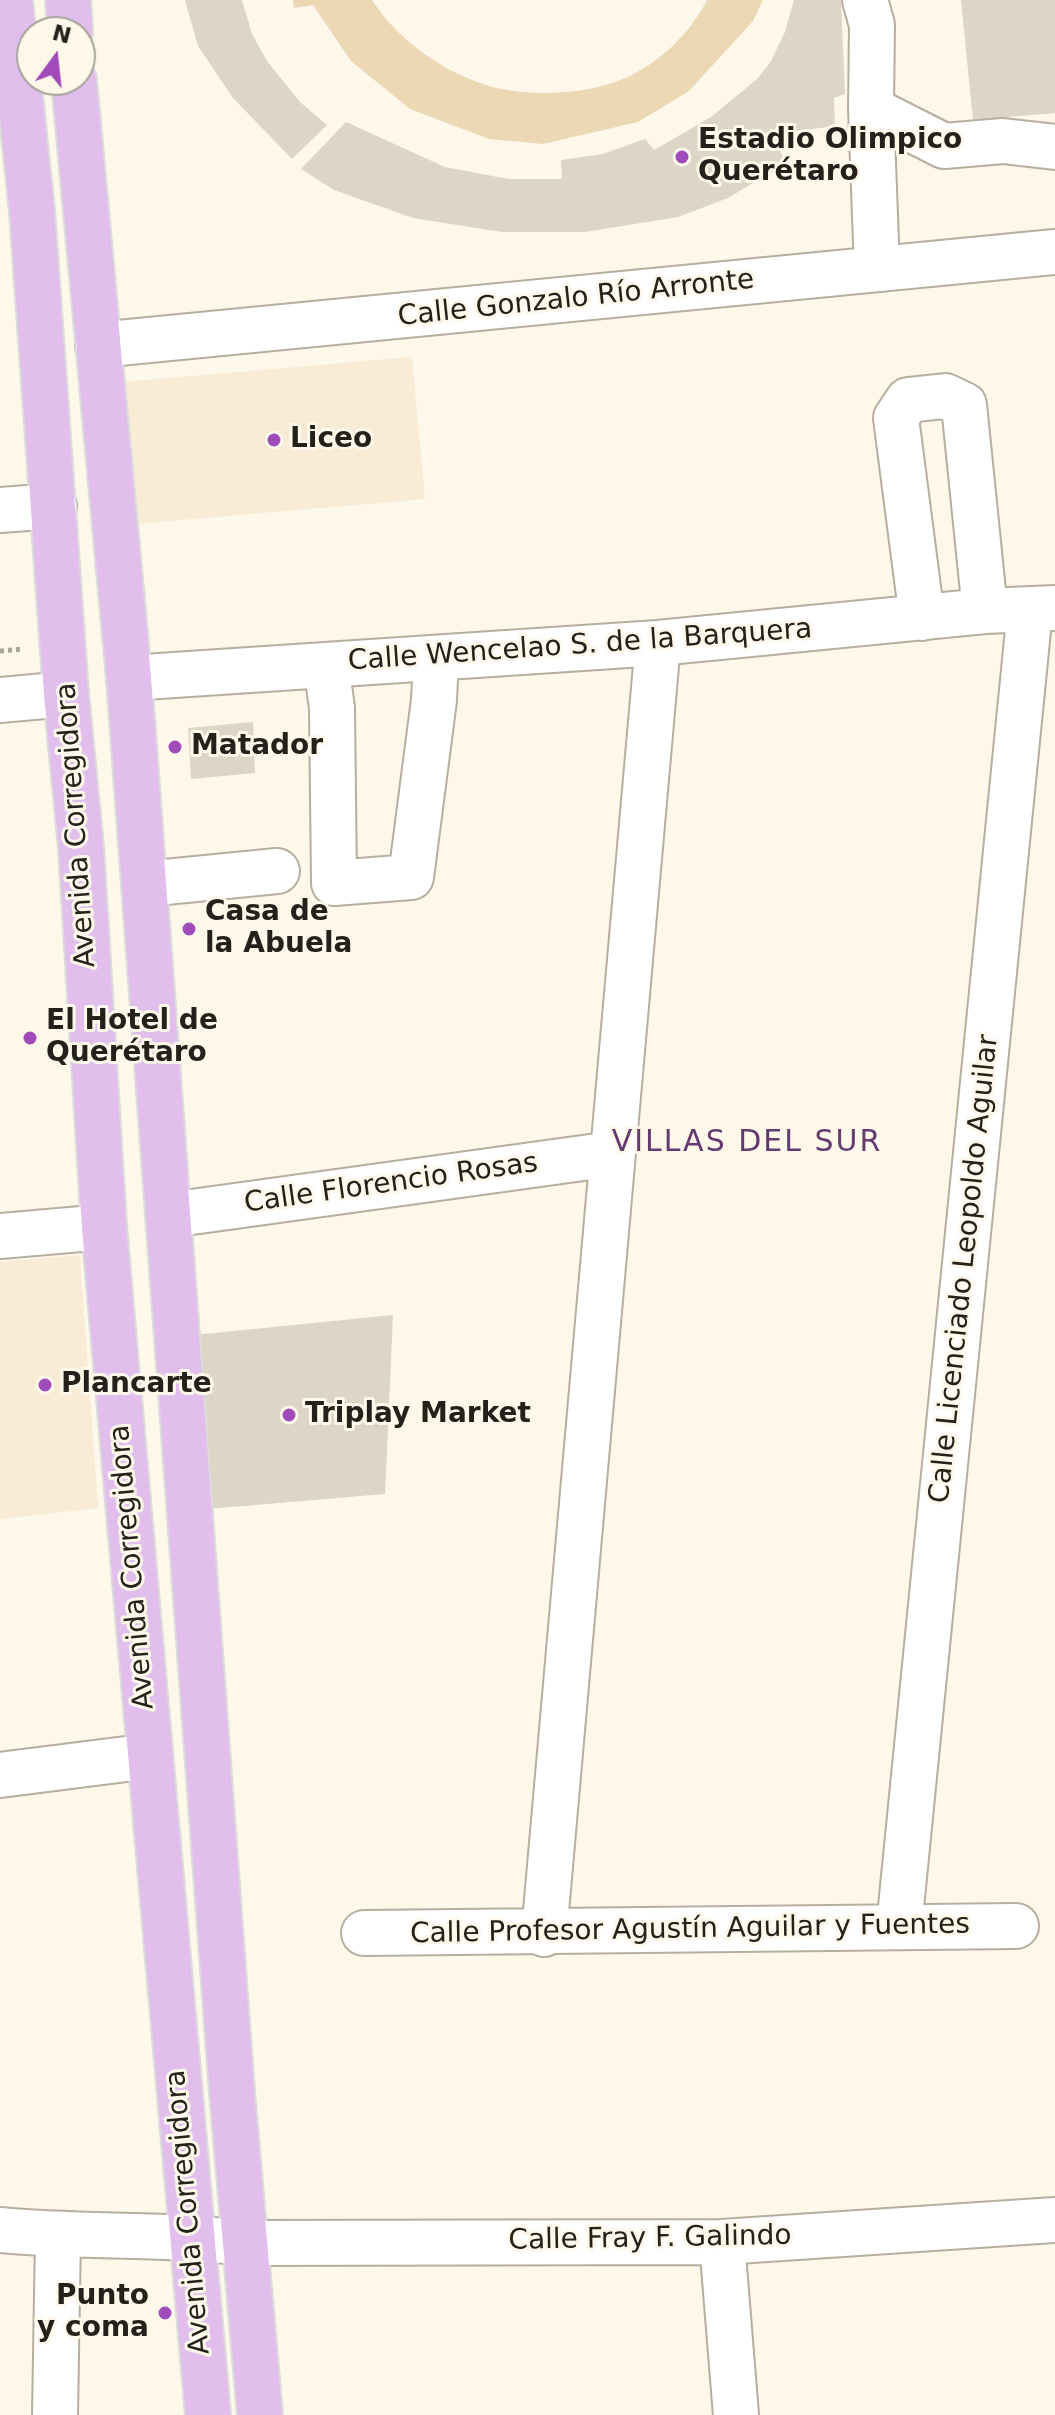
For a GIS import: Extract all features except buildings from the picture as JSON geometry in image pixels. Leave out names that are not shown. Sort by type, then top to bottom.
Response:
[{"type":"main road","name":"Avenida Corregidora","points":[[10,0],[13,173],[54,506],[66,694],[81,847],[104,1227],[208,2415]]},
{"type":"main road","name":"Avenida Corregidora","points":[[75,96],[129,678],[244,2243],[260,2415]]},
{"type":"street","points":[[865,0],[872,25],[871,109],[877,269]]},
{"type":"street","points":[[871,109],[944,146],[1003,141],[1055,147]]},
{"type":"street","name":"Calle Gonzalo Río Arronte","points":[[98,345],[1055,252]]},
{"type":"street","points":[[922,618],[896,418],[908,400],[945,396],[964,405],[985,611]]},
{"type":"street","points":[[0,510],[54,506]]},
{"type":"street","name":"Calle Wencelao S. de la Barquera","points":[[129,678],[658,643],[985,611],[1043,609]]},
{"type":"street","name":"Calle Licenciado Leopoldo Aguilar","points":[[899,1927],[1043,609]]},
{"type":"street","points":[[544,1934],[658,643]]},
{"type":"street","points":[[326,665],[332,708],[334,883],[411,877],[434,700],[436,658]]},
{"type":"street","points":[[0,700],[66,694]]},
{"type":"street","points":[[145,884],[277,871]]},
{"type":"street","name":"Calle Florencio Rosas","points":[[170,1215],[612,1154]]},
{"type":"street","points":[[0,1236],[104,1227]]},
{"type":"street","points":[[0,1775],[150,1756]]},
{"type":"street","name":"Calle Profesor Agustín Aguilar y Fuentes","points":[[364,1933],[544,1934],[1016,1926]]},
{"type":"street","name":"Calle Fray F. Galindo","points":[[0,2230],[58,2235],[190,2236],[244,2243],[722,2242],[1055,2220]]},
{"type":"street","points":[[55,2415],[58,2235]]},
{"type":"street","points":[[722,2242],[736,2415]]},
{"type":"shaded area","points":[[293,0],[372,0],[405,38],[446,68],[493,87],[550,93],[607,85],[636,73],[672,47],[707,0],[763,0],[753,21],[689,91],[638,122],[543,144],[489,139],[410,109],[351,61],[313,5],[294,8]]},
{"type":"shaded area","name":"Liceo","points":[[412,357],[425,499],[135,524],[122,382]]},
{"type":"shaded area","name":"Plancarte","points":[[80,1255],[98,1508],[0,1519],[0,1262]]},
{"type":"place","name":"Estadio Olimpico Querétaro","points":[[682,157]]},
{"type":"place","name":"Liceo","points":[[274,440]]},
{"type":"place","name":"Matador","points":[[175,747]]},
{"type":"place","name":"Casa de la Abuela","points":[[189,929]]},
{"type":"place","name":"El Hotel de Querétaro","points":[[30,1038]]},
{"type":"place","name":"Plancarte","points":[[45,1385]]},
{"type":"place","name":"Triplay Market","points":[[289,1415]]},
{"type":"place","name":"Punto y coma","points":[[165,2313]]},
{"type":"district","name":"VILLAS DEL SUR","points":[[747,1143]]}]
